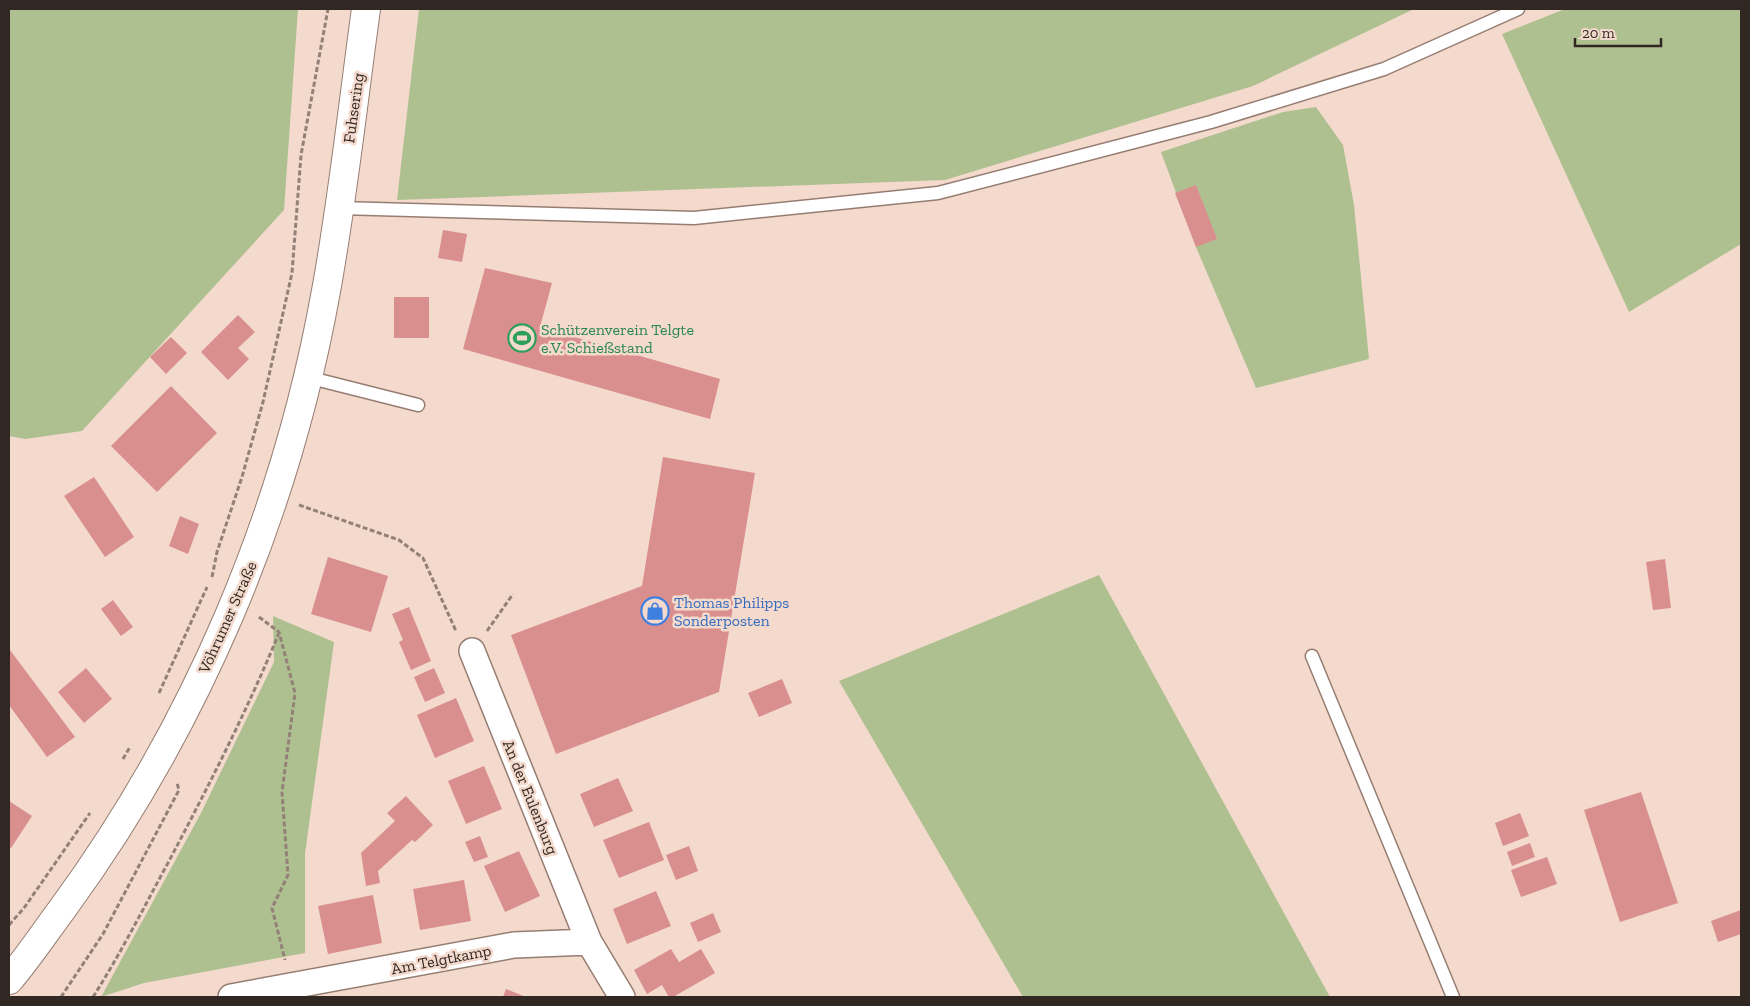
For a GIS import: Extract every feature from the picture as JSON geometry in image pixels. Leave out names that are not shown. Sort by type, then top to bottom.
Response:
[{"type":"main road","name":"Fuhsering","points":[[339,208],[366,9]]},
{"type":"main road","name":"Vöhrumer Straße","points":[[12,971],[96,862],[165,750],[237,600],[274,497],[307,377],[326,294],[339,208]]},
{"type":"street","name":"An der Eulenburg","points":[[472,651],[589,942]]},
{"type":"street","name":"Am Telgtkamp","points":[[231,997],[291,988],[514,945],[589,942]]},
{"type":"street","points":[[589,942],[622,997]]},
{"type":"lane","points":[[339,208],[694,218],[938,193],[1211,122],[1384,68],[1518,9]]},
{"type":"lane","points":[[307,377],[418,405]]},
{"type":"lane","points":[[1312,656],[1453,997]]},
{"type":"path","points":[[155,700],[211,578],[217,552],[242,477],[263,402],[292,273],[301,155],[328,9]]},
{"type":"path","points":[[274,497],[399,540],[423,558],[454,628],[472,651],[513,594]]},
{"type":"path","points":[[93,997],[116,962],[191,819],[262,673],[279,632],[296,693],[282,792],[288,875],[272,908],[291,988]]},
{"type":"path","points":[[118,766],[133,742]]},
{"type":"path","points":[[61,997],[104,934],[180,790],[165,750]]},
{"type":"path","points":[[9,925],[24,908],[94,807]]},
{"type":"green space","points":[[9,9],[298,9],[284,210],[82,431],[25,439],[9,436]]},
{"type":"green space","points":[[419,9],[1414,9],[1253,86],[945,180],[397,200]]},
{"type":"green space","points":[[1565,9],[1741,9],[1741,244],[1629,312],[1502,34]]},
{"type":"green space","points":[[1316,107],[1343,145],[1354,205],[1369,359],[1256,388],[1196,247],[1161,152],[1283,112]]},
{"type":"green space","points":[[1099,575],[1330,997],[1023,997],[839,681]]},
{"type":"green space","points":[[273,616],[334,642],[305,854],[305,953],[144,983],[101,997],[201,813],[274,662]]},
{"type":"building","points":[[1196,185],[1217,239],[1196,247],[1175,193]]},
{"type":"building","points":[[443,230],[467,234],[462,262],[438,258]]},
{"type":"building","name":"Schützenverein Telgte e.V. Schießstand","points":[[485,268],[552,283],[540,327],[720,379],[710,419],[463,349]]},
{"type":"building","points":[[394,297],[429,297],[429,338],[394,338]]},
{"type":"building","points":[[238,315],[255,332],[238,348],[249,359],[228,380],[201,352]]},
{"type":"building","points":[[171,337],[187,353],[166,374],[150,357]]},
{"type":"building","points":[[171,386],[217,433],[157,492],[111,446]]},
{"type":"building","name":"Thomas Philipps Sonderposten","points":[[663,457],[755,473],[719,692],[556,754],[511,635],[642,586]]},
{"type":"building","points":[[94,477],[134,537],[105,557],[64,496]]},
{"type":"building","points":[[180,516],[199,524],[188,554],[169,546]]},
{"type":"building","points":[[328,557],[388,576],[371,632],[311,614]]},
{"type":"building","points":[[1665,559],[1671,608],[1653,610],[1646,562]]},
{"type":"building","points":[[113,600],[133,627],[121,636],[101,609]]},
{"type":"building","points":[[409,607],[431,661],[411,670],[399,642],[403,640],[392,614]]},
{"type":"building","points":[[10,650],[75,737],[47,757],[9,705]]},
{"type":"building","points":[[86,668],[112,699],[84,723],[58,692]]},
{"type":"building","points":[[434,668],[445,693],[425,702],[414,677]]},
{"type":"building","points":[[782,679],[792,703],[759,717],[748,693]]},
{"type":"building","points":[[456,698],[474,741],[435,758],[417,715]]},
{"type":"building","points":[[484,766],[502,809],[466,824],[448,781]]},
{"type":"building","points":[[618,778],[633,811],[594,827],[580,794]]},
{"type":"building","points":[[1641,792],[1678,903],[1620,922],[1584,810]]},
{"type":"building","points":[[406,796],[433,825],[415,842],[412,840],[378,871],[380,883],[366,886],[361,853],[395,821],[387,813]]},
{"type":"building","points":[[9,801],[32,816],[11,848],[9,847]]},
{"type":"building","points":[[1520,813],[1529,836],[1503,846],[1495,823]]},
{"type":"building","points":[[649,822],[664,860],[619,878],[603,840]]},
{"type":"building","points":[[480,836],[488,857],[474,862],[465,842]]},
{"type":"building","points":[[1530,843],[1535,857],[1512,866],[1507,852]]},
{"type":"building","points":[[689,846],[698,871],[676,880],[666,855]]},
{"type":"building","points":[[519,851],[540,896],[505,912],[484,866]]},
{"type":"building","points":[[1547,857],[1557,884],[1521,897],[1511,870]]},
{"type":"building","points":[[464,880],[471,921],[420,930],[413,889]]},
{"type":"building","points":[[656,891],[671,926],[627,944],[613,909]]},
{"type":"building","points":[[373,895],[382,943],[328,954],[318,906]]},
{"type":"building","points":[[1741,910],[1741,934],[1718,942],[1711,921]]},
{"type":"building","points":[[713,913],[721,932],[698,942],[690,923]]},
{"type":"building","points":[[671,949],[679,962],[701,949],[715,973],[673,997],[669,997],[662,985],[647,994],[634,970]]},
{"type":"building","points":[[506,989],[526,997],[503,997]]},
{"type":"place","name":"Schützenverein Telgte e.V. Schießstand","points":[[522,338]]},
{"type":"place","name":"Thomas Philipps Sonderposten","points":[[655,611]]}]
